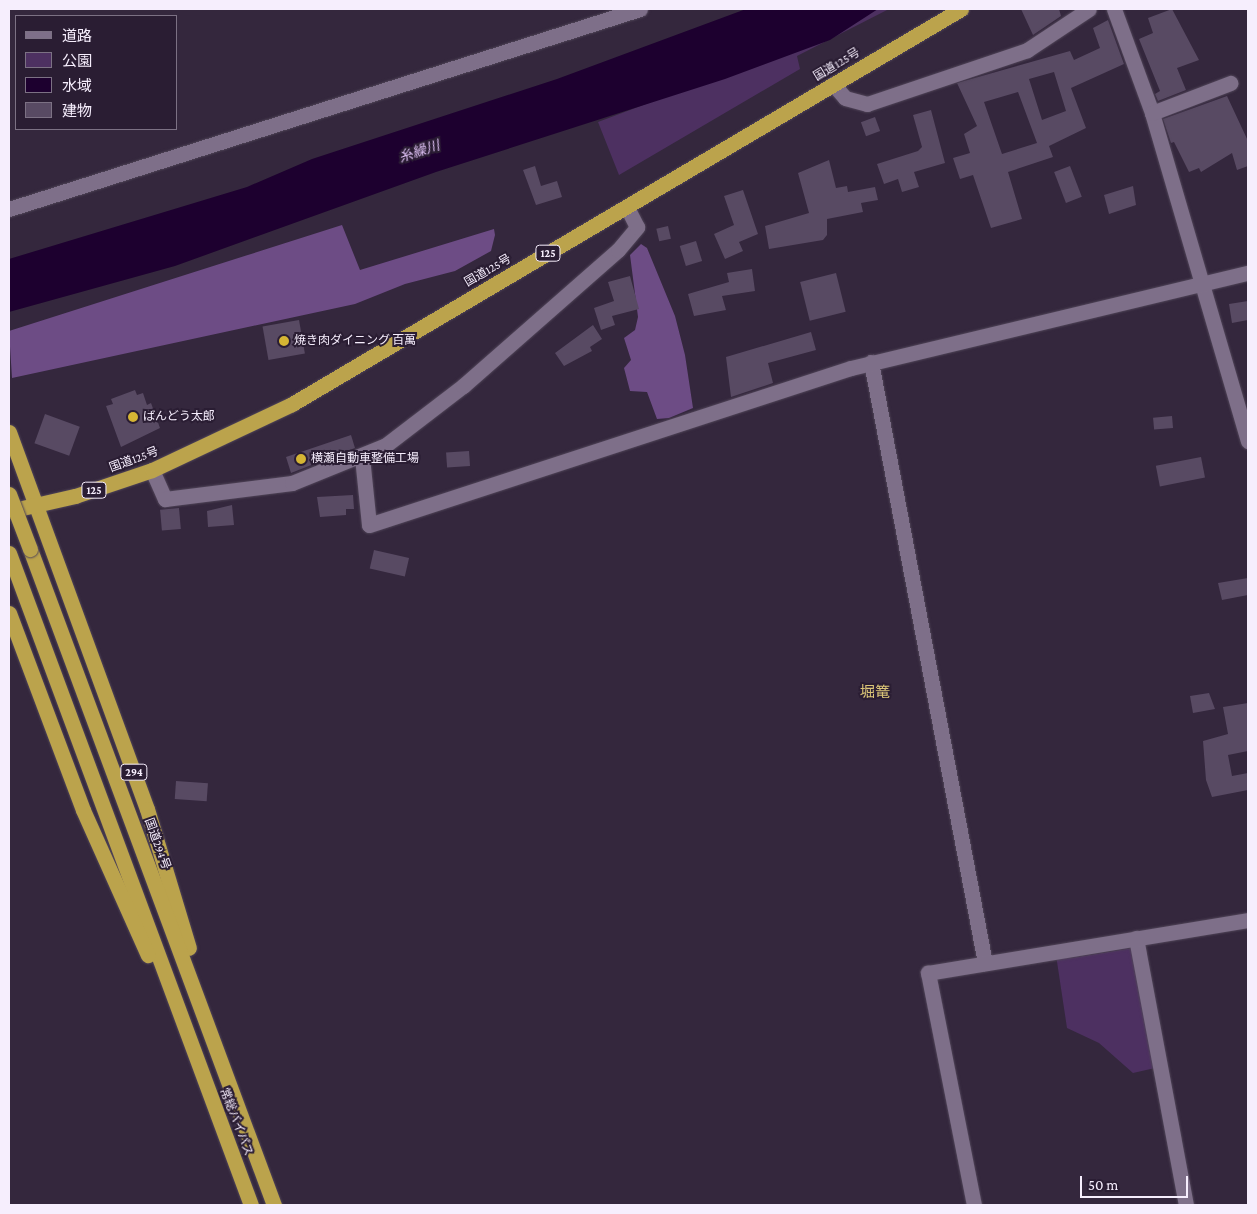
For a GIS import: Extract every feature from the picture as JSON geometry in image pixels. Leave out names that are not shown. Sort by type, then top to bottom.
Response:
[{"type":"highway","name":"国道125号","points":[[9,511],[35,506],[152,470],[292,404],[961,9]]},
{"type":"highway","name":"294","points":[[9,432],[147,809],[215,1043]]},
{"type":"highway","name":"国道294号","points":[[9,494],[274,1205]]},
{"type":"highway","points":[[9,553],[192,1049]]},
{"type":"highway","points":[[9,613],[82,810],[192,1049]]},
{"type":"highway","name":"常総バイパス","points":[[192,1049],[252,1205]]},
{"type":"street","points":[[9,208],[640,9]]},
{"type":"street","points":[[833,84],[845,98],[867,104],[1027,50],[1089,9]]},
{"type":"street","points":[[1114,9],[1152,114],[1248,441]]},
{"type":"street","points":[[1152,114],[1230,83]]},
{"type":"street","points":[[152,470],[165,499],[292,483],[362,457],[413,426],[463,386],[618,250],[637,227],[627,207]]},
{"type":"street","points":[[362,457],[369,525],[871,362],[1248,273]]},
{"type":"street","points":[[871,362],[986,962]]},
{"type":"street","points":[[974,1205],[928,973],[1248,920]]},
{"type":"street","points":[[1136,938],[1186,1205]]},
{"type":"green space","points":[[866,9],[889,9],[797,56],[800,69],[619,175],[598,122],[710,80]]},
{"type":"green space","points":[[1133,948],[1155,1068],[1133,1073],[1099,1043],[1067,1028],[1056,955],[1070,958]]},
{"type":"shaded area","points":[[342,225],[360,270],[494,229],[495,235],[491,251],[455,271],[405,284],[355,304],[12,378],[9,331]]},
{"type":"shaded area","points":[[641,244],[647,248],[675,316],[685,355],[693,408],[669,418],[657,419],[647,392],[630,391],[624,368],[631,360],[624,338],[635,330],[638,317],[630,255]]},
{"type":"water","name":"糸繰川","points":[[746,9],[878,9],[830,40],[725,79],[436,172],[175,266],[9,312],[9,259],[247,187],[312,159],[557,79]]},
{"type":"building","points":[[1021,9],[1059,9],[1061,16],[1033,35]]},
{"type":"building","points":[[1172,9],[1199,60],[1177,68],[1186,90],[1158,101],[1155,94],[1160,91],[1139,39],[1153,33],[1148,18]]},
{"type":"building","points":[[1108,20],[1124,64],[1071,88],[1086,128],[1049,146],[1053,157],[1008,172],[1022,219],[991,228],[973,175],[960,179],[953,158],[970,153],[964,134],[977,126],[957,83],[1070,51],[1074,60],[1100,48],[1093,28]],"holes":[[[1054,72],[1066,111],[1042,120],[1029,79]],[[1018,92],[1037,143],[1002,154],[984,102]]]},
{"type":"building","points":[[1227,96],[1248,141],[1248,166],[1237,170],[1232,153],[1201,172],[1199,168],[1189,172],[1174,142],[1171,143],[1163,119]]},
{"type":"building","points":[[931,110],[945,163],[914,172],[919,187],[902,192],[898,179],[884,184],[877,164],[918,151],[922,147],[913,115]]},
{"type":"building","points":[[875,117],[880,131],[866,136],[861,122]]},
{"type":"building","points":[[829,160],[836,188],[847,186],[848,192],[875,187],[878,200],[861,203],[863,212],[827,219],[827,235],[823,240],[769,249],[765,226],[809,213],[798,173]]},
{"type":"building","points":[[535,166],[541,186],[557,181],[562,197],[536,205],[523,170]]},
{"type":"building","points":[[1070,166],[1082,197],[1066,203],[1054,172]]},
{"type":"building","points":[[1133,186],[1136,205],[1109,214],[1104,195]]},
{"type":"building","points":[[743,190],[758,234],[739,242],[743,251],[725,259],[714,234],[734,225],[724,196]]},
{"type":"building","points":[[668,226],[671,239],[659,241],[656,229]]},
{"type":"building","points":[[696,241],[702,261],[686,266],[680,246]]},
{"type":"building","points":[[752,269],[755,291],[722,296],[726,310],[694,316],[688,294],[729,282],[727,273]]},
{"type":"building","points":[[836,273],[846,312],[810,321],[800,282]]},
{"type":"building","points":[[630,276],[639,309],[612,316],[615,325],[601,330],[594,308],[614,301],[608,282]]},
{"type":"building","points":[[1248,301],[1248,320],[1232,323],[1229,304]]},
{"type":"building","points":[[299,320],[305,353],[268,360],[263,326]]},
{"type":"building","points":[[593,325],[602,339],[590,347],[592,351],[564,366],[555,353]]},
{"type":"building","points":[[811,332],[816,350],[768,363],[773,383],[731,397],[726,357]]},
{"type":"building","points":[[135,390],[137,395],[143,393],[147,405],[151,403],[160,428],[121,447],[106,406],[113,404],[111,399]]},
{"type":"building","points":[[45,414],[80,427],[69,456],[34,443]]},
{"type":"building","points":[[1172,416],[1173,428],[1154,430],[1153,418]]},
{"type":"building","points":[[351,435],[355,448],[291,473],[286,457]]},
{"type":"building","points":[[469,451],[470,466],[447,468],[446,453]]},
{"type":"building","points":[[1201,457],[1205,478],[1160,486],[1156,466]]},
{"type":"building","points":[[353,495],[354,509],[346,509],[346,515],[320,517],[317,497]]},
{"type":"building","points":[[232,505],[234,525],[208,527],[207,511]]},
{"type":"building","points":[[179,508],[181,529],[162,531],[160,510]]},
{"type":"building","points":[[374,550],[409,558],[405,577],[370,569]]},
{"type":"building","points":[[1248,578],[1248,595],[1222,600],[1218,583]]},
{"type":"building","points":[[1209,693],[1215,709],[1193,713],[1190,696]]},
{"type":"building","points":[[1248,703],[1248,751],[1228,755],[1232,776],[1248,773],[1248,790],[1212,797],[1206,780],[1203,741],[1228,734],[1223,707]]},
{"type":"building","points":[[176,781],[208,783],[207,801],[175,799]]},
{"type":"place","name":"焼き肉ダイニング 百萬","points":[[284,341]]},
{"type":"place","name":"ばんどう太郎","points":[[133,417]]},
{"type":"place","name":"横瀬自動車整備工場","points":[[301,459]]},
{"type":"district","name":"堀篭","points":[[875,693]]}]
